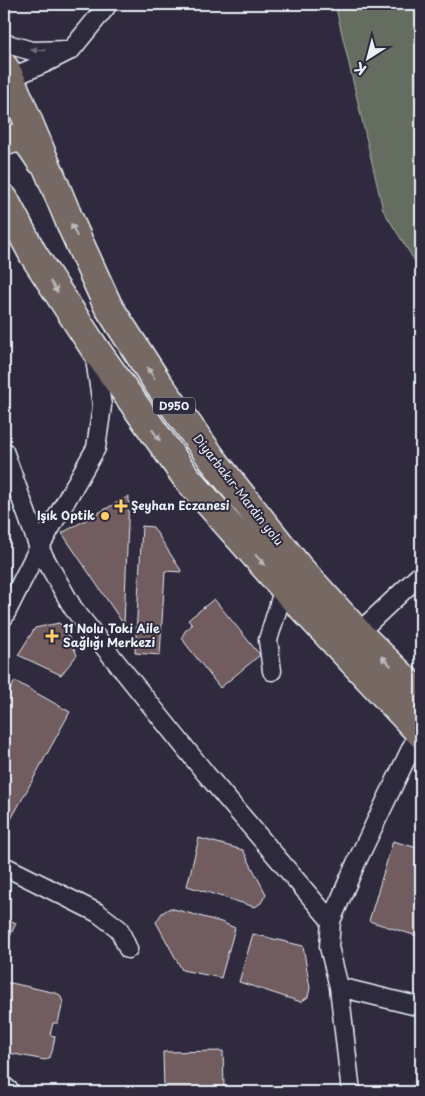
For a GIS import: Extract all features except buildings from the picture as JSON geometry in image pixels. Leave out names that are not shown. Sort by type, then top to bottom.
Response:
[{"type":"highway","name":"Diyarbakır-Mardin yolu","points":[[6,77],[108,306],[157,382],[213,460],[298,567],[358,633],[421,695]]},
{"type":"highway","points":[[4,142],[14,137],[26,140],[49,172]]},
{"type":"highway","name":"D950","points":[[4,199],[33,254],[93,346],[186,477],[284,588],[420,733]]},
{"type":"street","points":[[6,77],[45,63],[71,50],[107,4]]},
{"type":"street","points":[[4,42],[32,51],[71,50]]},
{"type":"street","points":[[4,617],[39,548],[96,448],[102,406],[93,346]]},
{"type":"street","points":[[4,451],[39,548],[73,608],[206,774],[331,921]]},
{"type":"street","points":[[358,633],[421,574]]},
{"type":"street","points":[[272,671],[268,640],[284,588]]},
{"type":"street","points":[[351,1092],[338,987],[329,947],[331,921],[356,863],[420,733]]},
{"type":"street","points":[[4,866],[98,913],[119,929],[128,949]]},
{"type":"street","points":[[338,987],[421,1007]]},
{"type":"street","points":[[4,1086],[12,1092]]},
{"type":"shaded area","points":[[335,4],[421,4],[421,271],[383,210]]},
{"type":"place","name":"Şeyhan Eczanesi","points":[[121,506]]},
{"type":"place","name":"Işık Optik","points":[[105,516]]},
{"type":"place","name":"11 Nolu Toki Aile Sağlığı Merkezi","points":[[52,636]]}]
